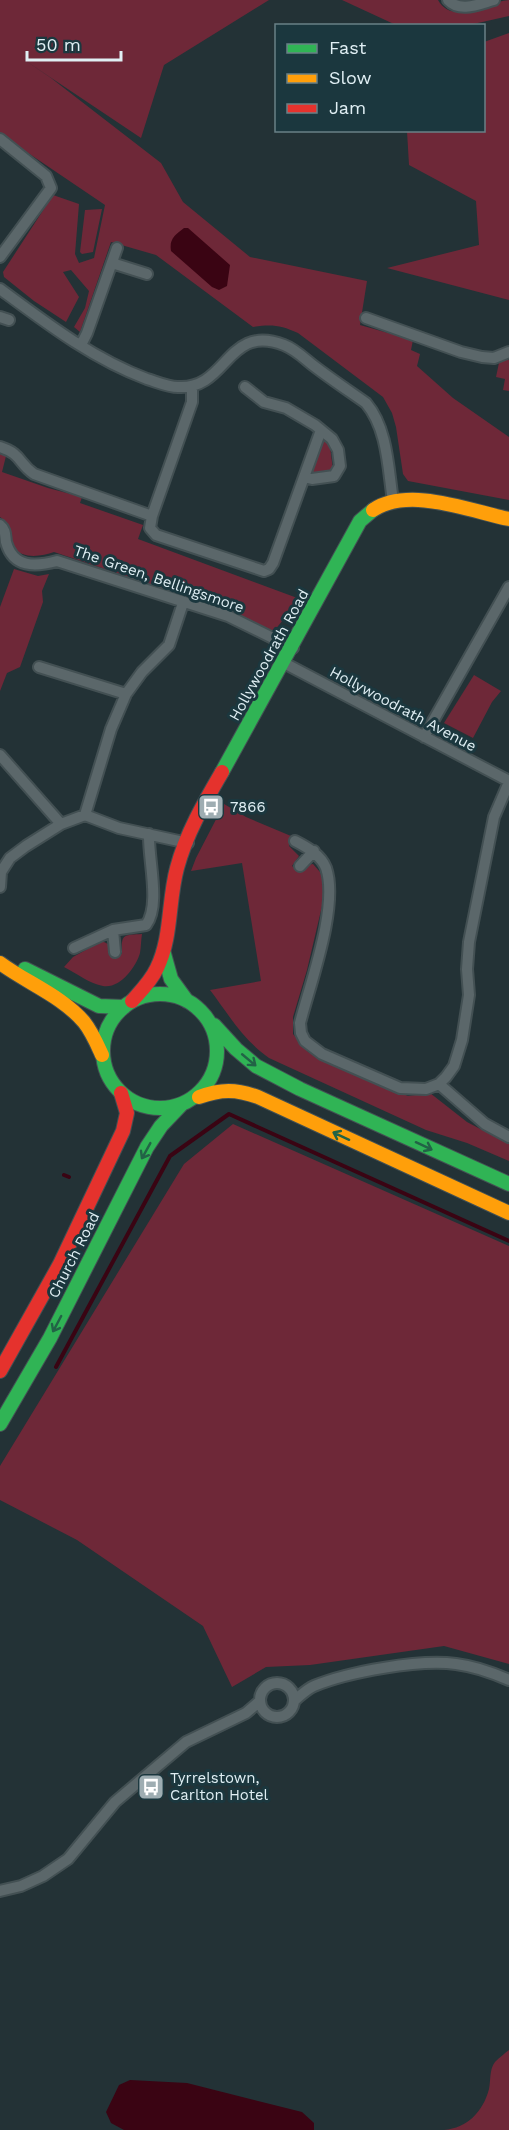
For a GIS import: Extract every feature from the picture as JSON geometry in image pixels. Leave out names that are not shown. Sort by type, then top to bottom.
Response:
[{"type":"main road","name":"Hollywoodrath Road","points":[[187,1001],[171,981],[166,970],[164,954],[174,877],[211,794],[293,648],[360,521],[370,511],[393,501],[410,500],[509,519]]},
{"type":"main road","name":"Hollywoodrath Road","points":[[128,1004],[152,979],[164,954]]},
{"type":"main road","points":[[0,958],[99,1006],[112,1008],[160,994],[178,997],[195,1005],[236,1049],[256,1066],[300,1089],[509,1184]]},
{"type":"main road","points":[[0,963],[11,972],[63,1002],[75,1013],[96,1039],[109,1078],[121,1093],[134,1102],[150,1108],[166,1109],[215,1090],[232,1088],[268,1101],[509,1213]]},
{"type":"main road","points":[[103,1059],[104,1040],[111,1021],[128,1004]]},
{"type":"main road","points":[[187,1102],[206,1087],[215,1071],[218,1053],[216,1035],[208,1018]]},
{"type":"main road","name":"Church Road","points":[[0,1371],[60,1264],[123,1131],[127,1113],[121,1093]]},
{"type":"main road","name":"Church Road","points":[[0,1424],[50,1338],[147,1148],[161,1126],[187,1102]]},
{"type":"street","points":[[448,0],[451,4],[463,7],[494,0]]},
{"type":"street","points":[[0,139],[46,176],[51,188],[0,257]]},
{"type":"street","points":[[81,345],[117,248]]},
{"type":"street","points":[[112,262],[147,274]]},
{"type":"street","points":[[0,289],[98,358],[141,376],[177,387],[204,382],[214,375],[232,353],[244,345],[258,341],[271,341],[287,346],[374,411],[383,437],[393,501]]},
{"type":"street","points":[[366,318],[461,352],[482,357],[494,358],[509,352]]},
{"type":"street","points":[[192,386],[192,402],[152,516],[150,528],[156,535],[264,572],[273,563],[321,430]]},
{"type":"street","points":[[245,387],[264,402],[286,408],[321,430],[336,444],[340,466],[338,472],[334,476],[323,478],[304,477]]},
{"type":"street","points":[[0,447],[17,454],[27,469],[34,474],[152,516]]},
{"type":"street","name":"The Green, Bellingsmore","points":[[0,525],[4,528],[9,550],[22,563],[37,566],[57,561],[228,616],[293,648]]},
{"type":"street","points":[[424,737],[509,587]]},
{"type":"street","points":[[85,816],[111,729],[126,694],[142,672],[169,645],[183,603]]},
{"type":"street","name":"Hollywoodrath Avenue","points":[[284,663],[509,781]]},
{"type":"street","points":[[39,667],[126,694]]},
{"type":"street","points":[[0,755],[61,824]]},
{"type":"street","points":[[295,841],[314,851],[326,867],[330,891],[326,930],[300,1023],[305,1041],[322,1054],[400,1088],[426,1089],[439,1084],[454,1066],[462,1040],[469,995],[467,969],[469,942],[494,818],[509,781]]},
{"type":"street","points":[[0,887],[1,872],[10,858],[61,824],[85,816],[119,828],[188,843]]},
{"type":"street","points":[[74,948],[113,930],[146,925],[151,919],[153,898],[149,834]]},
{"type":"street","points":[[300,866],[314,851]]},
{"type":"street","points":[[113,930],[115,952]]},
{"type":"street","points":[[439,1084],[485,1124],[509,1137]]},
{"type":"street","points":[[246,1713],[264,1712],[275,1717],[287,1715],[295,1700],[310,1688],[348,1676],[390,1668],[433,1663],[457,1664],[509,1680]]},
{"type":"street","points":[[264,1712],[260,1695],[267,1686],[277,1682],[310,1688]]},
{"type":"street","points":[[284,1684],[291,1689],[295,1700]]},
{"type":"street","points":[[0,1891],[21,1886],[43,1876],[68,1858],[115,1803],[186,1742],[246,1713],[260,1701]]},
{"type":"shaded area","points":[[0,0],[269,0],[164,65],[141,138],[17,55],[51,78],[161,163],[183,202],[250,257],[367,281],[360,325],[413,340],[411,350],[420,354],[417,366],[453,398],[509,437],[509,500],[408,481],[403,474],[392,413],[383,397],[298,333],[276,326],[253,327],[156,255],[111,242],[80,332],[74,327],[85,308],[89,291],[71,270],[63,272],[79,297],[66,322],[34,301],[4,277],[3,272],[53,195],[79,204],[75,254],[79,263],[94,258],[105,205],[0,134]]},
{"type":"shaded area","points":[[342,0],[438,0],[444,8],[461,12],[509,0],[509,16],[473,24],[394,24]]},
{"type":"shaded area","points":[[509,33],[509,300],[387,268],[479,245],[476,201],[409,165],[407,132],[485,132],[485,42]]},
{"type":"shaded area","points":[[102,209],[93,252],[82,254],[80,252],[85,210]]},
{"type":"shaded area","points":[[184,228],[188,228],[230,265],[227,286],[219,290],[212,287],[171,251],[172,240]]},
{"type":"shaded area","points":[[500,358],[509,360],[509,391],[503,390],[505,379],[496,377]]},
{"type":"shaded area","points":[[325,441],[330,446],[333,470],[314,474],[311,471],[321,442]]},
{"type":"shaded area","points":[[0,454],[6,456],[2,472],[82,497],[80,503],[143,525],[138,539],[300,599],[274,631],[207,603],[54,552],[38,556],[22,554],[13,547],[6,523],[0,517]]},
{"type":"shaded area","points":[[14,569],[38,576],[49,574],[42,591],[43,602],[20,667],[7,673],[0,691],[0,607]]},
{"type":"shaded area","points":[[474,675],[501,691],[492,702],[473,738],[444,723]]},
{"type":"shaded area","points":[[224,804],[246,817],[291,836],[289,846],[299,856],[292,866],[300,872],[307,865],[313,864],[320,872],[323,881],[323,902],[293,1017],[293,1034],[308,1052],[385,1087],[408,1096],[430,1093],[467,1122],[509,1144],[509,1161],[467,1143],[426,1130],[269,1058],[237,1027],[210,990],[261,981],[242,863],[191,871]]},
{"type":"shaded area","points":[[142,934],[140,953],[135,964],[121,981],[115,984],[98,985],[64,967],[73,957],[102,941],[108,944],[109,955],[122,954],[124,937]]},
{"type":"shaded area","points":[[233,1124],[509,1246],[509,1664],[444,1646],[310,1665],[266,1667],[232,1687],[203,1626],[77,1540],[0,1500],[0,1466],[184,1164]]},
{"type":"shaded area","points":[[509,2050],[509,2130],[444,2130],[460,2126],[478,2112],[489,2089],[493,2065]]},
{"type":"shaded area","points":[[130,2080],[187,2083],[302,2112],[314,2123],[314,2130],[124,2130],[111,2123],[106,2112],[119,2085]]},
{"type":"waterway","points":[[56,1367],[170,1156],[229,1114],[509,1241]]},
{"type":"waterway","points":[[64,1175],[69,1177]]},
{"type":"traffic: fast","points":[[222,772],[360,521],[373,510]]},
{"type":"traffic: fast","points":[[164,954],[171,979],[187,1001]]},
{"type":"traffic: fast","points":[[25,969],[99,1006],[124,1007]]},
{"type":"traffic: fast","points":[[160,994],[182,998],[192,1003],[208,1019],[213,1029],[217,1051],[213,1073],[208,1083],[192,1099],[182,1104],[160,1108],[138,1104],[128,1099],[112,1083],[107,1073],[103,1051],[107,1029],[112,1019],[128,1003],[138,998],[160,994]]},
{"type":"traffic: fast","points":[[214,1025],[236,1049],[256,1066],[300,1089],[509,1184]]},
{"type":"traffic: fast","points":[[0,1424],[50,1338],[147,1147],[161,1126],[181,1105]]},
{"type":"traffic: slow","points":[[373,510],[388,503],[422,500],[440,502],[509,519]]},
{"type":"traffic: slow","points":[[0,963],[55,997],[75,1013],[84,1022],[102,1055]]},
{"type":"traffic: slow","points":[[199,1097],[214,1092],[228,1091],[243,1092],[258,1097],[509,1213]]},
{"type":"traffic: jam","points":[[132,1001],[146,986],[162,956],[168,931],[174,880],[181,855],[196,819],[222,772]]},
{"type":"traffic: jam","points":[[0,1371],[60,1264],[123,1131],[127,1113],[121,1093]]},
{"type":"place","name":"7866","points":[[211,807]]},
{"type":"place","name":"Tyrrelstown, Carlton Hotel","points":[[151,1787]]}]
